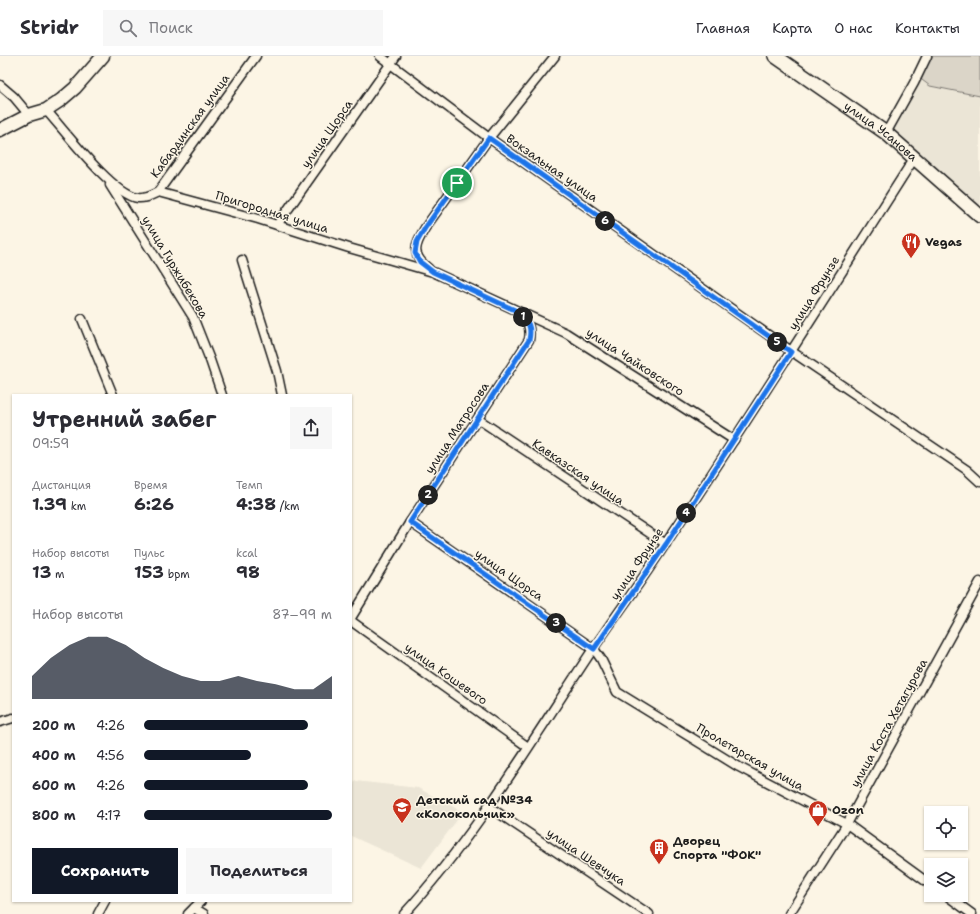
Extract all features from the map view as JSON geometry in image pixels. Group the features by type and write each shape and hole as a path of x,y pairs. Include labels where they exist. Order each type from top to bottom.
{"main road":[{"name":"улица Усанова","path":"774,56 886,133 915,157 980,216"}],"street":[{"path":"0,130 29,115 46,110 61,100 75,88 103,56"},
{"name":"Кабардинская улица","path":"158,192 256,56"},
{"name":"Вокзальная улица","path":"380,56 489,138 791,352 967,470 980,482"},
{"name":"улица Щорса","path":"277,225 396,56"},
{"path":"433,272 420,262 415,253 417,242 425,228 489,138 555,56"},
{"path":"886,133 914,83 927,56"},
{"path":"0,85 14,97 29,115"},
{"path":"46,110 106,179 127,195 139,198 149,197 158,192"},
{"name":"улица Фрунзе","path":"404,914 427,889 488,806 666,544 791,352 915,157"},
{"name":"улица Гуржибекова","path":"106,179 193,317 222,394"},
{"name":"Пригородная улица","path":"158,192 277,225 349,248 433,272 519,312"},
{"path":"242,260 277,371 282,394"},
{"name":"улица Матросова","path":"352,616 410,522 529,340 531,331 527,321 519,312"},
{"name":"улица Чайковского","path":"519,312 566,333 734,440"},
{"path":"82,319 113,394"},
{"name":"Кавказская улица","path":"478,419 666,544"},
{"name":"улица Щорса","path":"410,522 594,649"},
{"name":"улица Коста Хетагурова","path":"789,914 846,824 980,582"},
{"name":"улица Кошевого","path":"352,622 528,747"},
{"name":"Пролетарская улица","path":"594,649 601,659 617,692 739,767 846,824 924,880"},
{"path":"0,722 12,718"},
{"name":"улица Шевчука","path":"488,806 649,914"},
{"path":"98,914 104,902"},
{"path":"190,911 200,902"},
{"path":"956,902 972,914"},
{"path":"190,911 204,914"}],"shaded area":[{"path":"930,56 980,56 980,96 930,86 918,77"},
{"path":"918,77 930,86 980,96 980,216 886,133"},
{"name":"Детский сад №34 «Колокольчик»","path":"355,781 418,788 463,812 421,868 352,836 352,787"}],"place":[{"name":"Vegas","path":"911,259"},
{"name":"Детский сад №34 «Колокольчик»","path":"402,824"},
{"name":"Ozon","path":"818,827"},
{"name":"Дворец Спорта \"ФОК\"","path":"659,865"}],"route":[{"path":"489,138 791,352 666,544 594,649 410,522 529,340 531,331 527,321 519,312 433,272 420,262 415,253 417,242 425,228 457,183 489,138"}]}
